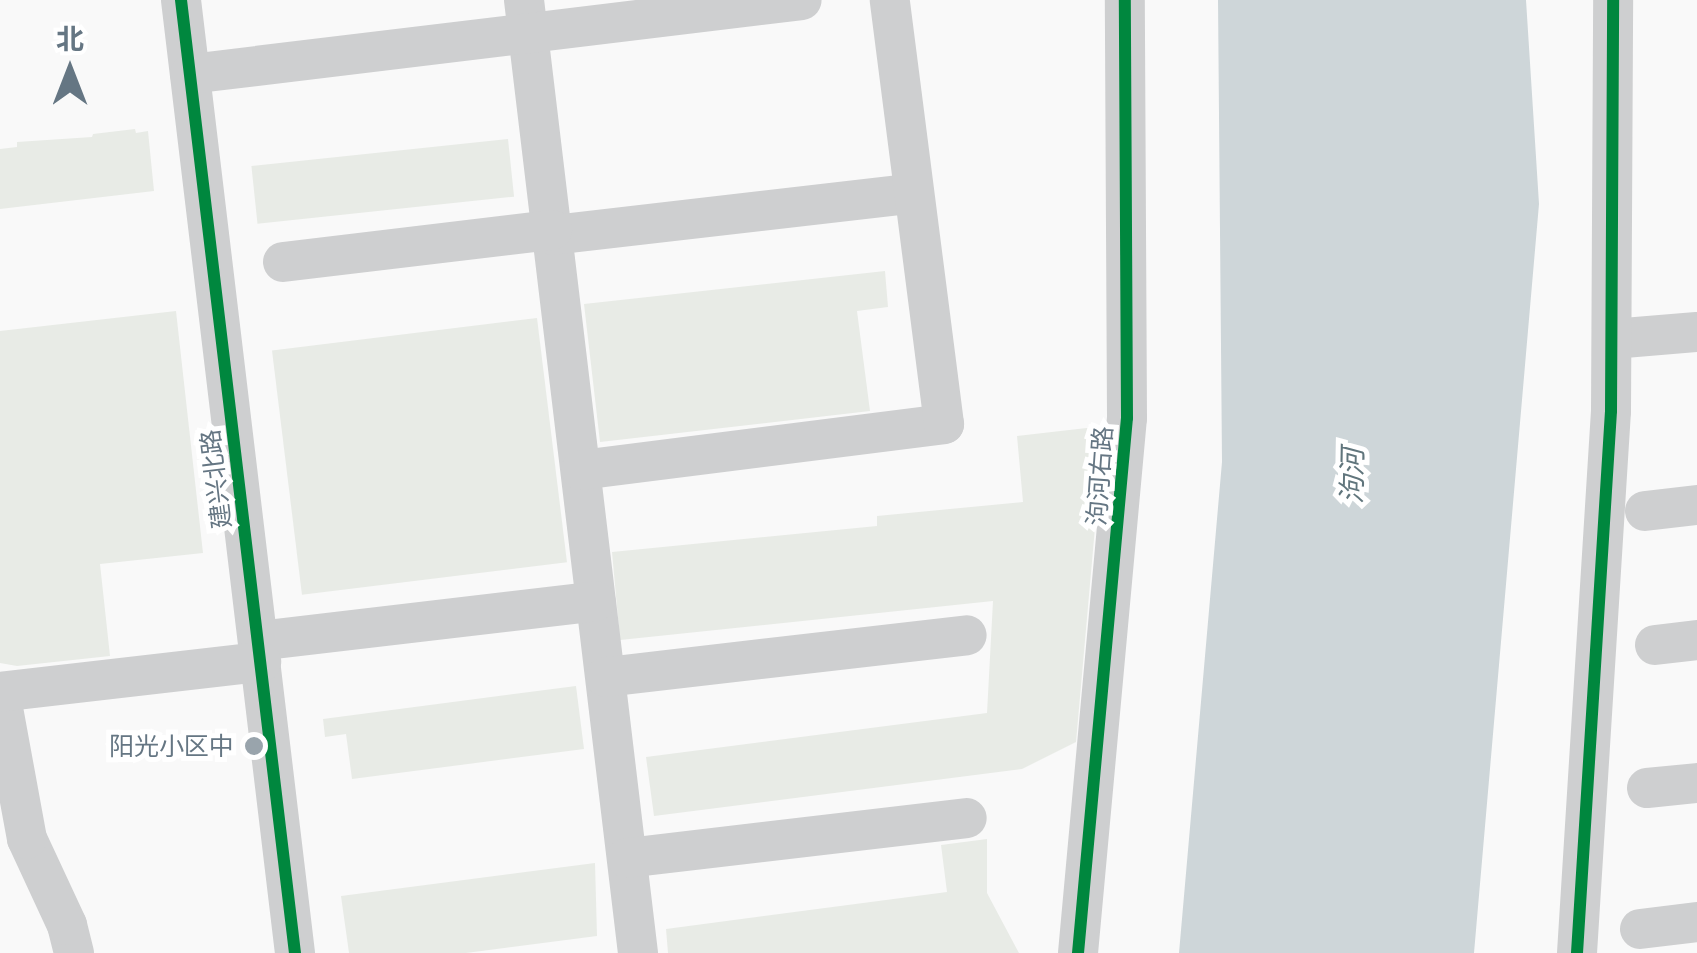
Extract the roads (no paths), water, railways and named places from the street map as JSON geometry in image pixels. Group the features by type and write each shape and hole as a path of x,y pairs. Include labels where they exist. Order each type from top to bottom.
{"street":[{"name":"建兴北路","path":"181,0 296,953"},
{"path":"190,74 526,17 802,0"},
{"path":"581,470 944,424 890,0"},
{"name":"泃河右路","path":"1078,953 1126,436 1129,255 1124,0"},
{"path":"1578,953 1612,338 1613,0"},
{"path":"526,17 638,953"},
{"path":"283,262 914,193"},
{"path":"1612,338 1697,332"},
{"path":"1645,511 1697,505"},
{"path":"74,953 67,924 27,840 0,692 596,602"},
{"path":"606,677 967,634"},
{"path":"1655,645 1697,640"},
{"path":"1647,788 1697,783"},
{"path":"627,858 967,818"},
{"path":"1640,929 1697,922"}],"water":[{"name":"泃河","path":"1218,0 1526,0 1539,204 1474,953 1179,953 1222,462"}],"place":[{"name":"阳光小区中","path":"254,746"}]}
